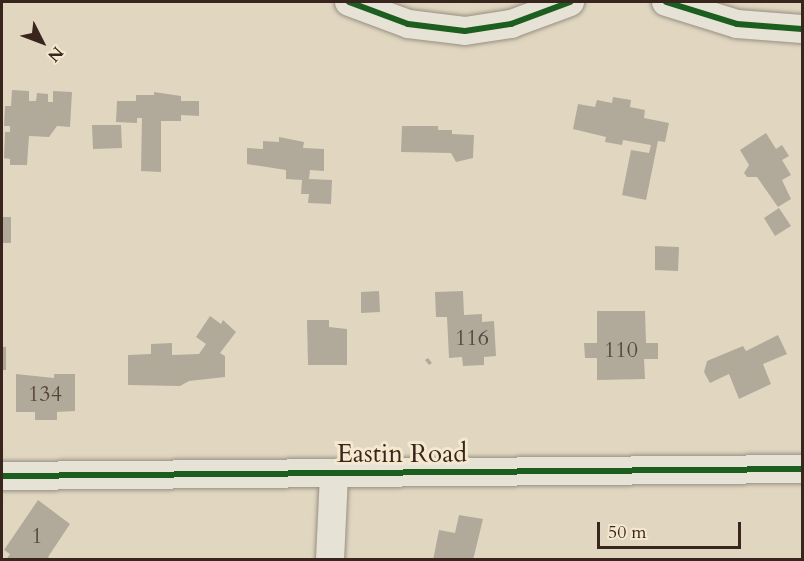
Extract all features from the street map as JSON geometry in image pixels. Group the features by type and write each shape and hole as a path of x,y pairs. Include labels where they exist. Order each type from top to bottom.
{"street":[{"path":"349,2 408,24 465,31 511,24 570,2"},
{"path":"666,2 737,24 802,29"},
{"name":"Eastin Road","path":"2,477 802,469"},
{"path":"330,560 334,474"}],"building":[{"path":"12,90 29,91 29,101 36,101 37,93 48,94 48,102 53,102 53,91 72,92 70,127 57,126 49,137 29,136 27,165 10,165 10,159 4,158 5,132 10,132 10,126 4,126 5,106 11,106"},
{"path":"154,92 181,96 181,101 199,101 199,116 181,115 181,121 161,121 161,172 141,171 142,118 137,118 137,123 116,122 117,101 136,101 136,95 154,95"},
{"path":"613,97 631,100 630,107 645,110 644,118 669,123 665,142 658,141 646,200 622,195 631,150 649,153 651,145 623,140 622,145 605,142 606,137 573,129 578,104 595,107 597,100 612,103"},
{"path":"92,125 121,125 122,148 93,149"},
{"path":"402,126 438,126 438,130 452,130 452,134 474,135 473,158 456,162 451,153 401,152"},
{"path":"766,133 776,149 782,145 789,156 782,160 791,175 782,180 791,199 778,207 757,177 747,177 744,173 749,165 740,150"},
{"path":"279,137 304,142 303,148 324,149 324,171 310,170 309,179 332,180 331,204 308,203 309,194 301,194 302,180 286,179 286,170 247,164 247,148 263,149 263,141 279,142"},
{"path":"779,208 791,226 775,236 764,218"},
{"path":"2,217 11,217 11,243 2,243"},
{"path":"655,246 679,247 678,271 655,270"},
{"path":"379,291 380,312 361,313 361,292"},
{"path":"463,291 464,315 482,314 482,322 494,321 496,356 484,357 484,365 463,366 462,357 449,358 447,317 436,317 435,292"},
{"path":"597,311 645,311 646,343 658,343 658,359 644,359 645,379 597,380 597,358 585,358 584,343 597,343"},
{"path":"210,316 221,324 223,320 236,332 220,353 225,356 225,377 189,381 180,386 128,385 128,355 151,354 151,344 172,343 172,355 199,354 206,344 196,337"},
{"path":"307,320 329,320 329,327 347,329 347,365 308,365"},
{"path":"778,335 787,354 763,364 771,384 739,399 729,374 710,383 704,372 707,361 743,346 746,351"},
{"path":"2,347 6,347 6,370 2,370"},
{"path":"428,358 432,363 429,365 425,360"},
{"path":"16,374 54,378 54,374 75,374 75,411 57,412 57,420 35,420 35,412 16,412"},
{"path":"38,500 70,524 48,557 52,560 6,560 10,554 4,550"},
{"path":"459,515 483,519 473,560 433,560 439,530 455,533"}],"cycle path":[{"path":"349,2 408,24 465,31 511,24 570,2"},
{"path":"666,2 737,24 802,29"},
{"path":"2,476 802,469"}]}
